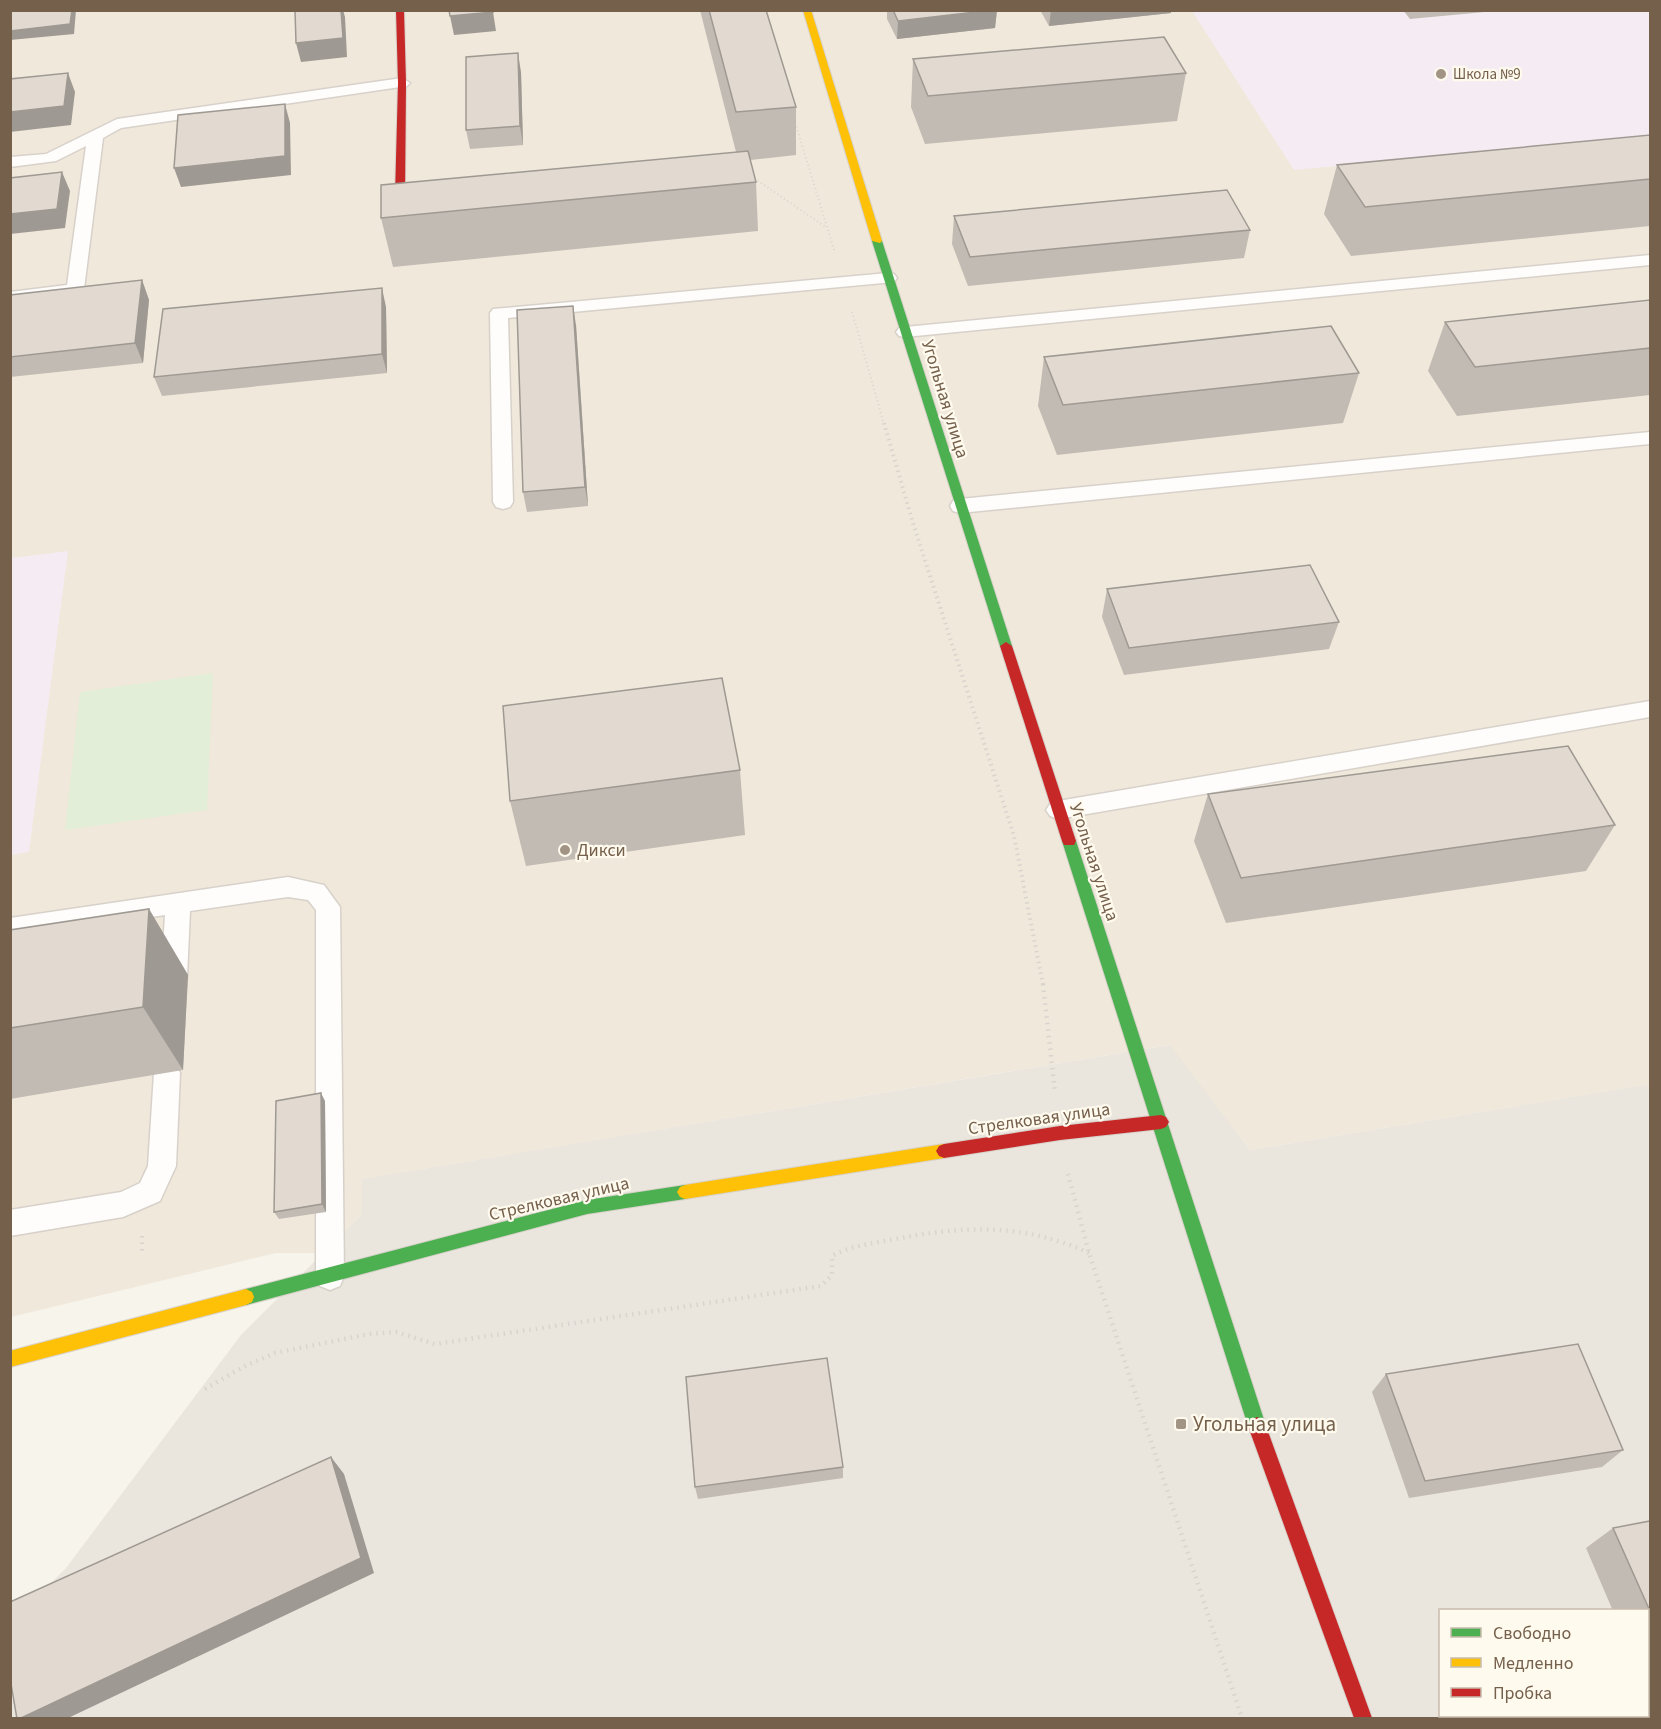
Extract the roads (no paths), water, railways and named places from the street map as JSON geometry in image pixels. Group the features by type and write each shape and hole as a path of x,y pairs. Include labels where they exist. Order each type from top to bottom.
{"street":[{"path":"400,10 402,83 400,196"},
{"name":"Угольная улица","path":"807,10 960,506 1161,1122 1251,1408 1363,1719"},
{"name":"Стрелковая улица","path":"10,1359 587,1207 1060,1133 1161,1122"}],"lane":[{"path":"10,162 50,158 117,124 402,83"},
{"path":"10,297 75,290 95,135"},
{"path":"905,332 1650,260"},
{"path":"503,502 499,313 844,284 888,278"},
{"path":"960,506 1650,438"},
{"path":"1058,810 1650,709"},
{"path":"10,928 288,886 315,892 328,907 330,1276"},
{"path":"174,977 178,903"},
{"path":"10,1223 123,1204 150,1192 162,1166 167,1073"}],"place":[{"name":"Школа №9","path":"1441,74"},
{"name":"Дикси","path":"565,850"},
{"name":"Угольная улица","path":"1181,1424"}]}
